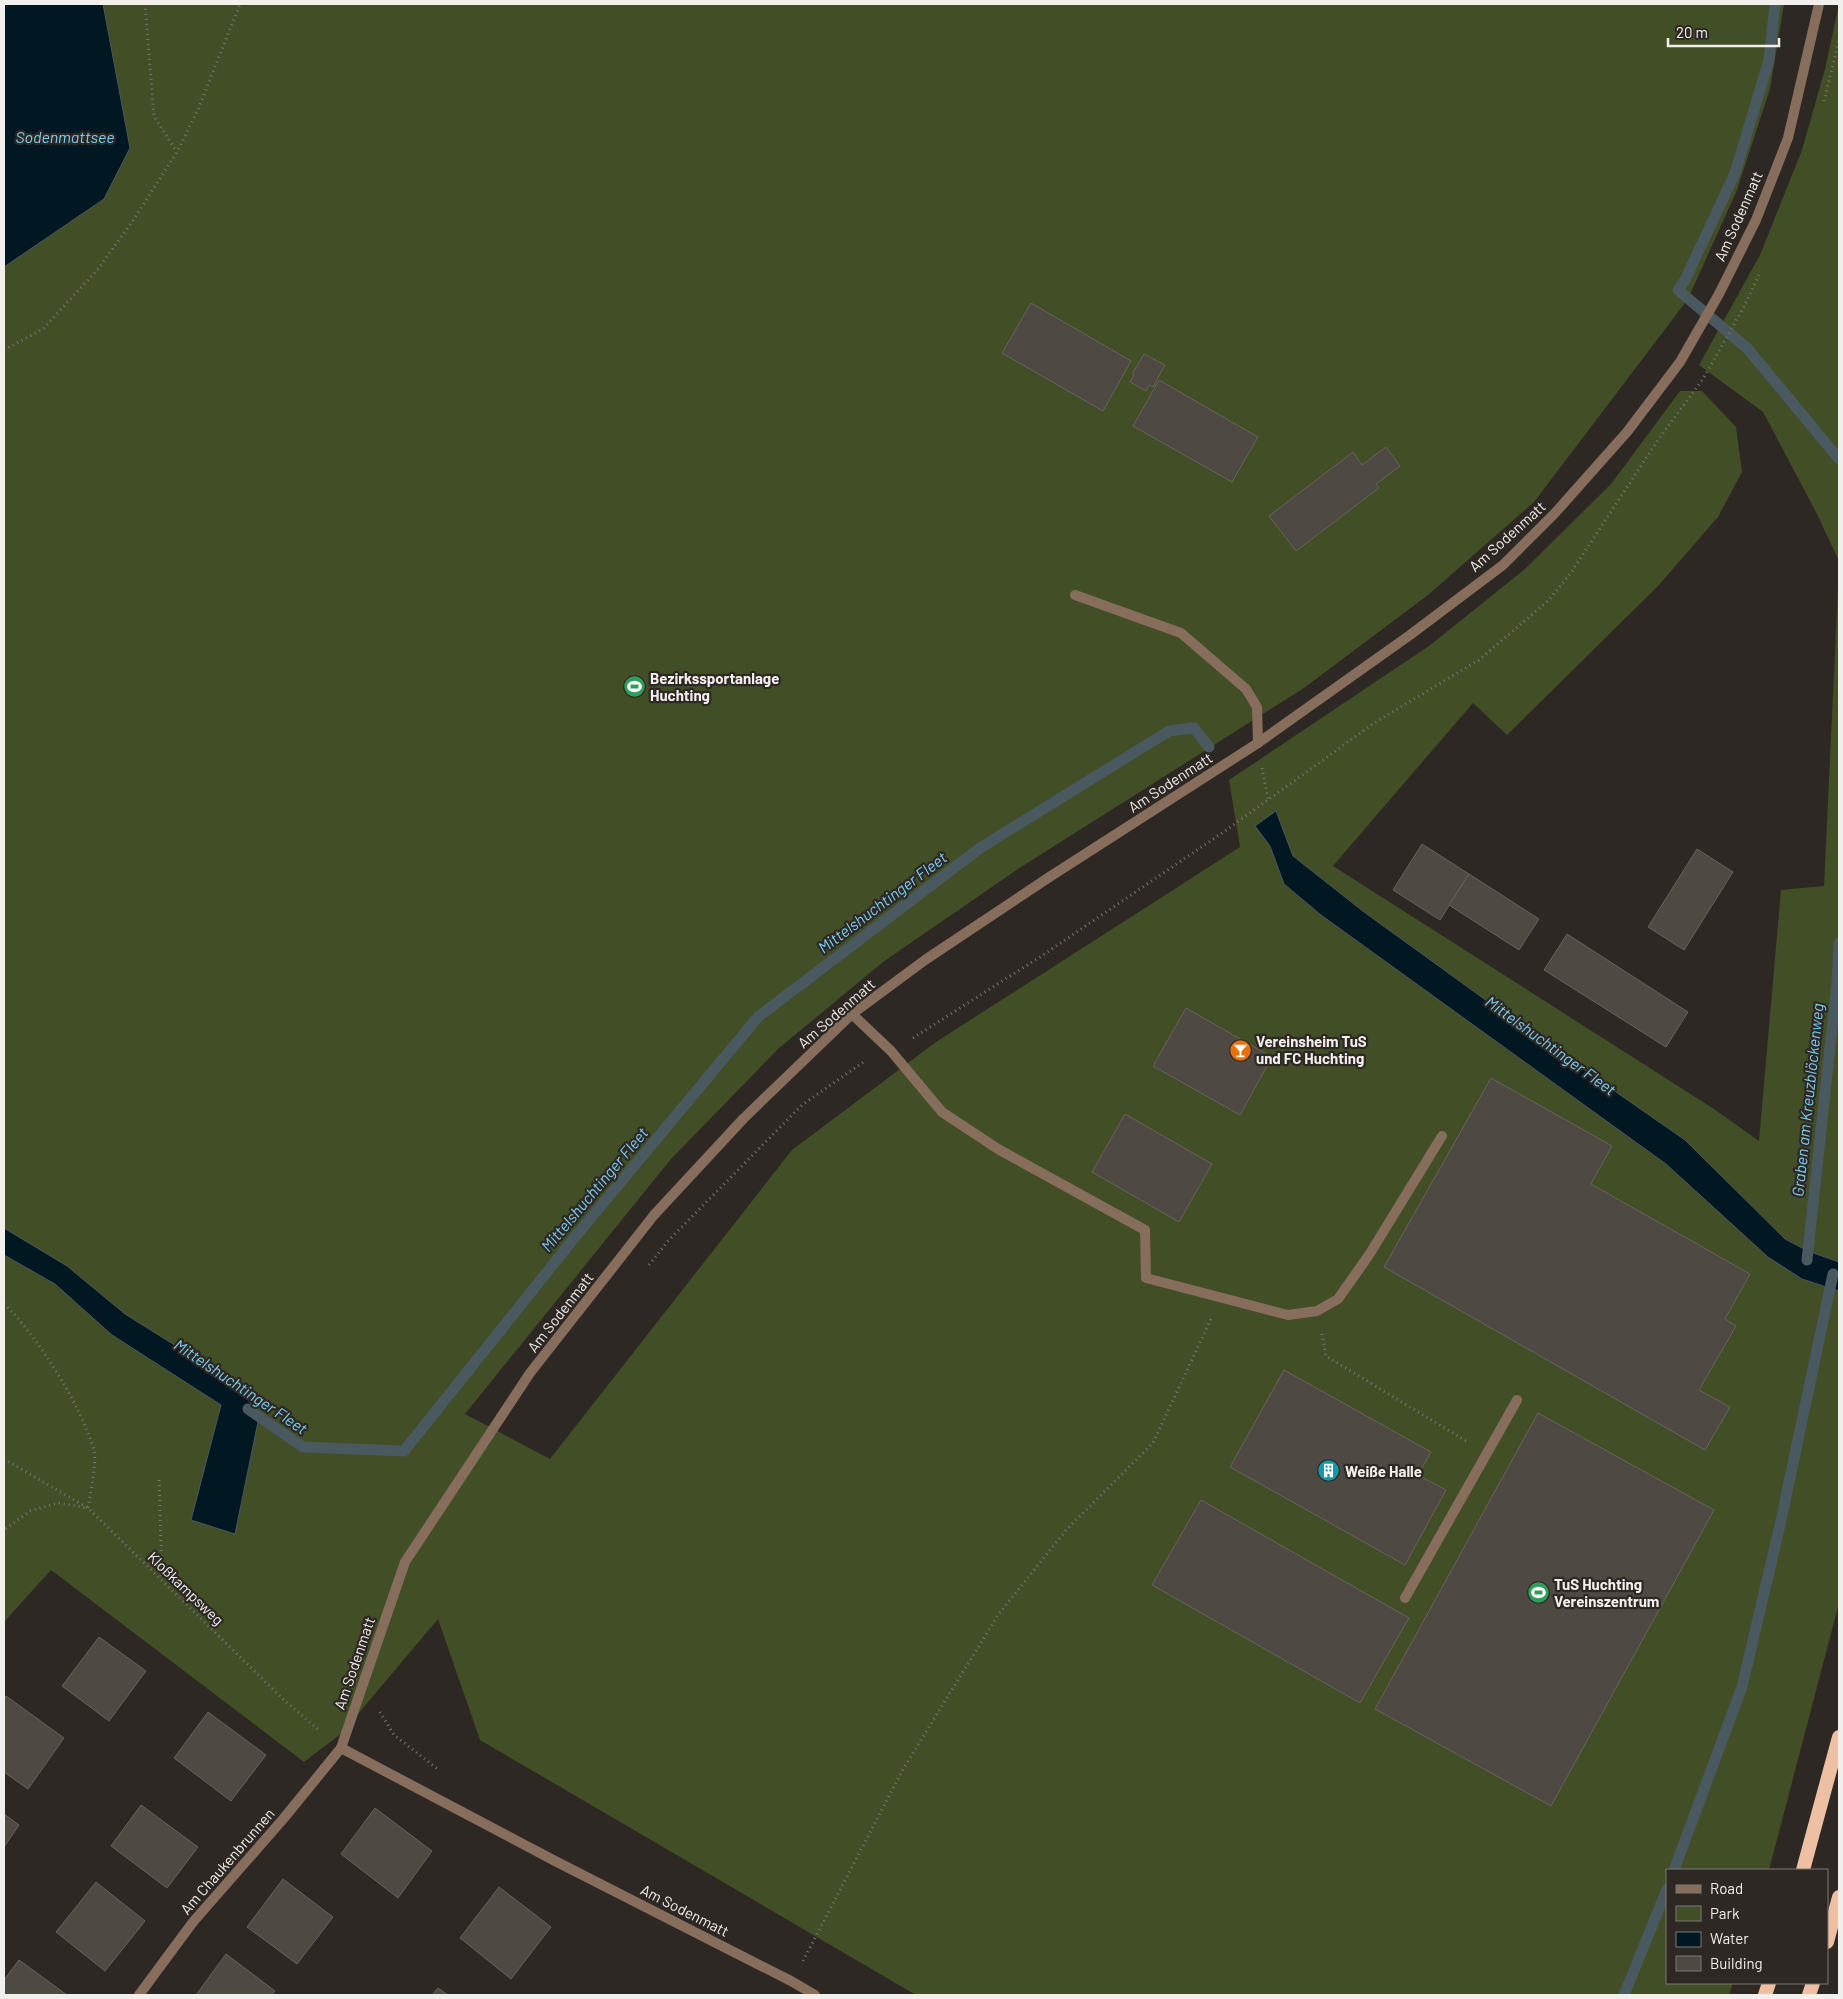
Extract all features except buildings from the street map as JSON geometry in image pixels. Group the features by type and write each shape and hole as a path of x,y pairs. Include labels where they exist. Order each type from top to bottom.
{"highway":[{"path":"1803,1869 1839,1738"},
{"path":"1828,1938 1839,1897"}],"street":[{"name":"Am Sodenmatt","path":"814,1995 791,1981 557,1862 341,1748 405,1562 530,1373 654,1215 744,1118 852,1014 925,960 1258,743 1410,635 1503,565 1555,513 1627,432 1680,362 1719,294 1756,220 1788,138 1819,4"},
{"path":"1075,595 1181,633 1246,689 1257,707 1258,743"},
{"path":"852,1014 891,1051 942,1112 998,1149 1145,1230 1146,1278 1288,1315 1318,1311 1338,1299 1369,1255 1442,1136"},
{"path":"1405,1598 1517,1400"},
{"name":"Am Chaukenbrunnen","path":"140,1995 194,1922 284,1818 341,1748"}],"path":[{"path":"144,4 154,116 177,152"},
{"path":"4,350 43,329 98,269 132,222 177,152 197,112 240,4"},
{"path":"644,1272 668,1241 802,1105 873,1056 891,1051 1040,957 1225,831 1374,723 1479,660 1548,601 1570,574 1658,440 1702,379 1742,310"},
{"path":"791,1981 813,1945 902,1771 998,1615 1067,1529 1152,1444 1220,1298"},
{"path":"4,1304 15,1315 51,1364 79,1414 95,1453 88,1508 58,1503 30,1511 4,1530"},
{"path":"1318,1311 1326,1356 1487,1453"},
{"name":"Kloßkampsweg","path":"4,1459 88,1508 285,1701 341,1748"},
{"path":"159,1480 162,1580"},
{"path":"376,1706 394,1735 441,1771"}],"green space":[{"path":"4,4 1784,4 1770,89 1737,190 1688,299 1534,502 1428,595 1304,688 1018,869 883,962 778,1049 671,1159 465,1414 550,1459 792,1150 936,1042 1240,847 1229,780 1429,646 1525,569 1611,484 1680,391 1702,391 1736,427 1742,472 1718,517 1658,586 1507,735 1473,703 1333,866 1714,1109 1759,1141 1781,890 1824,886 1839,567 1839,1262 1808,1251 1785,1239 1685,1140 1534,1035 1364,912 1293,856 1276,811 1256,826 1270,846 1284,884 1321,915 1666,1164 1768,1257 1802,1279 1839,1291 1839,1603 1769,1869 1666,1869 1666,1984 1733,1984 1729,1995 916,1995 480,1740 438,1619 342,1733 304,1762 51,1570 4,1622"},
{"path":"1839,4 1839,561 1817,514 1763,412 1699,365 1760,255 1802,150 1825,69"}],"water":[{"name":"Sodenmattsee","path":"4,4 103,4 130,148 104,199 4,267"},
{"path":"1276,811 1293,856 1364,912 1534,1035 1685,1140 1785,1239 1808,1251 1839,1262 1839,1291 1802,1279 1768,1257 1666,1164 1321,915 1284,884 1270,846 1255,826"},
{"path":"4,1228 67,1266 125,1314 189,1354 236,1379 259,1417 235,1534 191,1520 221,1405 112,1335 55,1284 4,1255"}],"waterway":[{"name":"Graben am Kreuzblöckenweg","path":"1775,4 1769,60 1735,173 1685,280 1678,290 1747,348 1839,459"},
{"name":"Mittelshuchtinger Fleet","path":"248,1409 303,1447 404,1451 575,1237 758,1017 980,848 1169,731 1194,728 1209,747"},
{"name":"Graben am Kreuzblöckenweg","path":"1807,1260 1837,982 1839,943"},
{"path":"1674,1869 1742,1687 1780,1525 1833,1274"},
{"path":"1624,1995 1666,1891"}],"place":[{"name":"Bezirkssportanlage Huchting","path":"634,687"},
{"name":"Vereinsheim TuS und FC Huchting","path":"1240,1050"},
{"name":"Weiße Halle","path":"1329,1471"},
{"name":"TuS Huchting Vereinszentrum","path":"1538,1593"}]}
